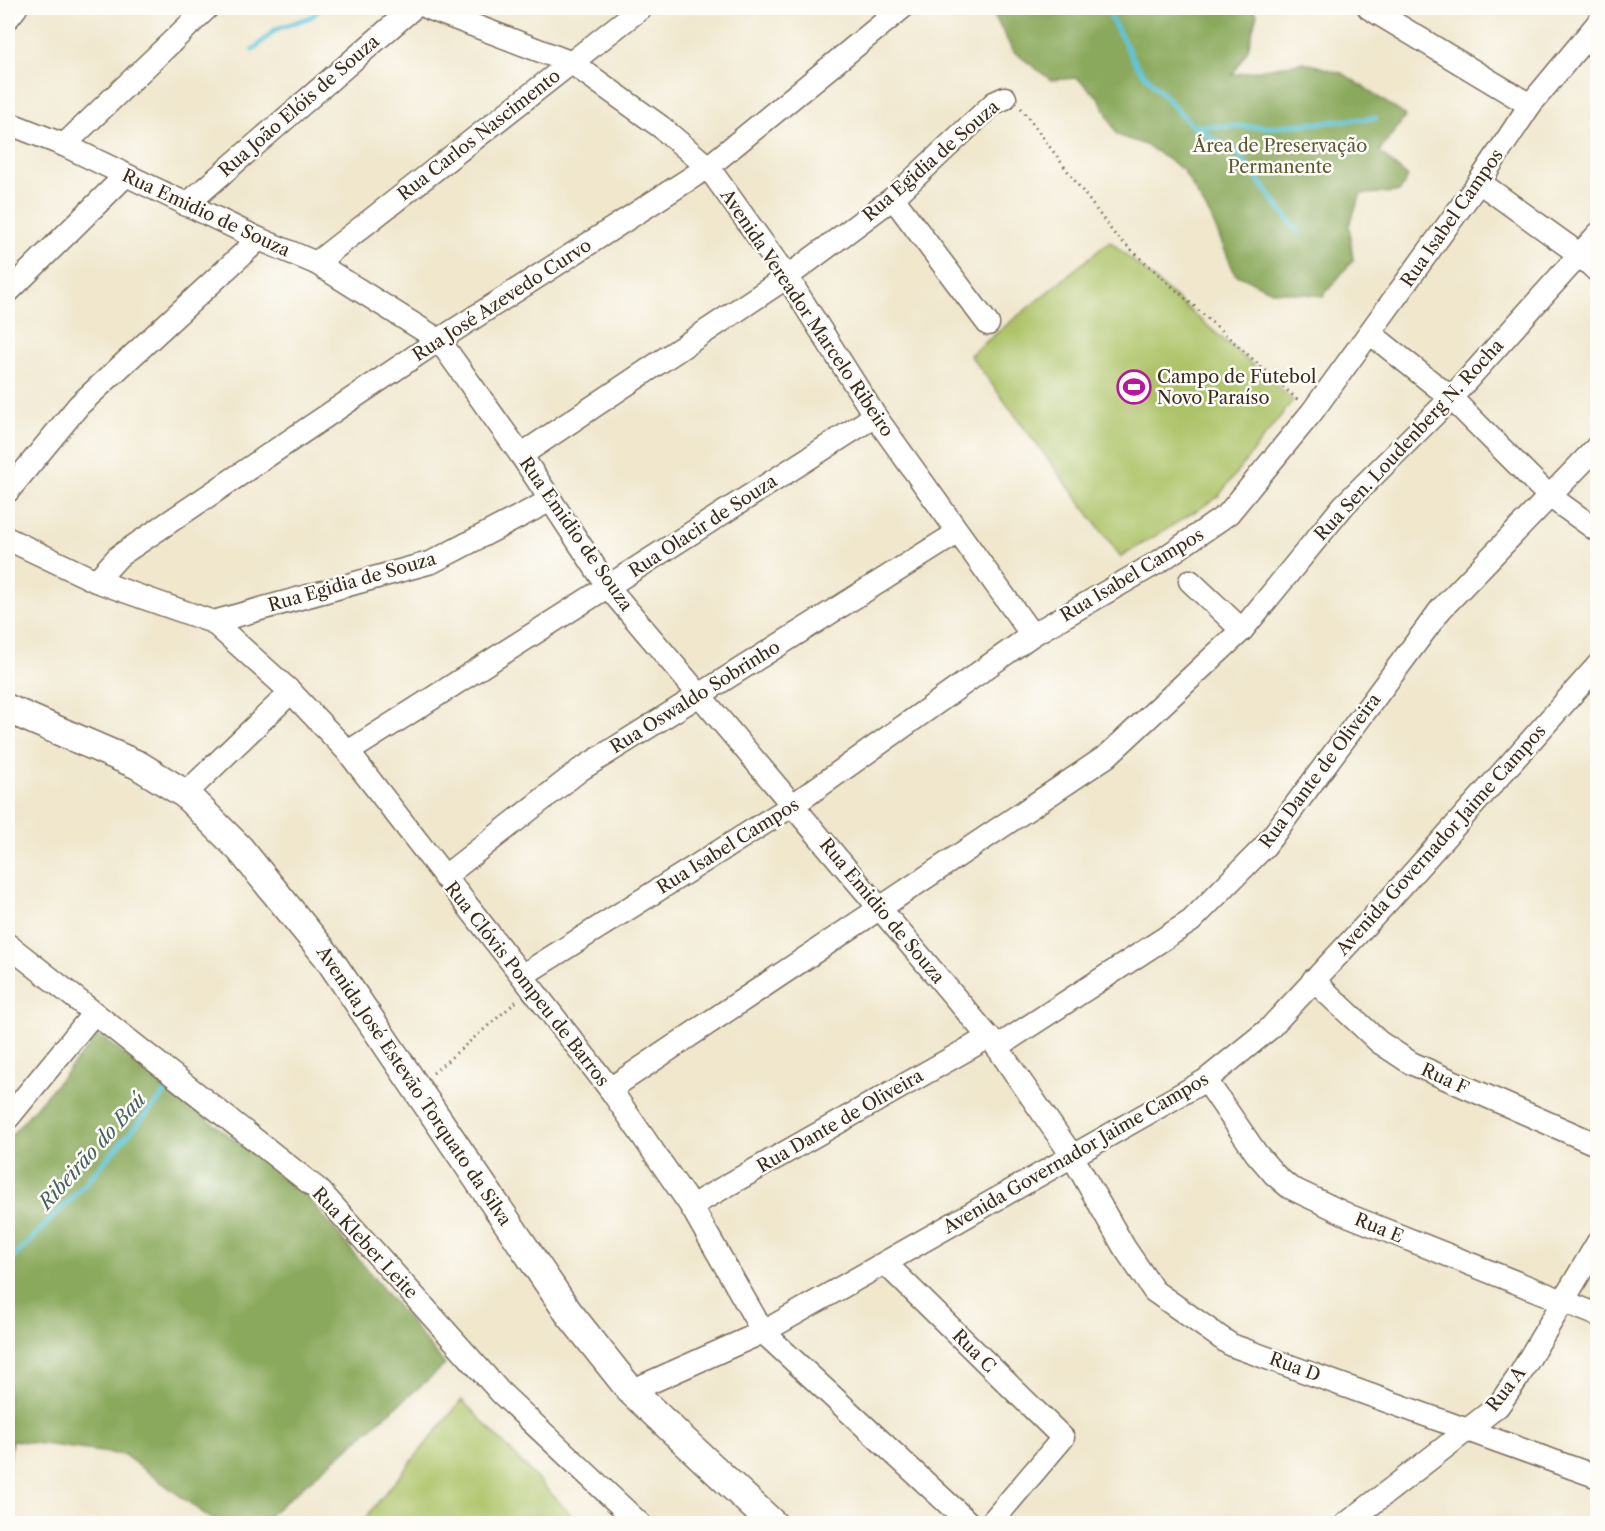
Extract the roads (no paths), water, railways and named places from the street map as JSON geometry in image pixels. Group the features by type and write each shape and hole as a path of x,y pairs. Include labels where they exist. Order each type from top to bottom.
{"main road":[{"name":"Avenida José Estevão Torquato da Silva","path":"8,709 138,765 185,794 240,849 327,956 568,1312 631,1392 773,1524"}],"street":[{"path":"8,18 16,8"},
{"path":"64,145 207,8"},
{"name":"Rua João Elóis de Souza","path":"186,205 412,8"},
{"name":"Rua Carlos Nascimento","path":"316,263 641,8"},
{"name":"Rua José Azevedo Curvo","path":"96,581 119,556 440,340 708,167 902,8"},
{"path":"1369,8 1530,105"},
{"name":"Avenida Vereador Marcelo Ribeiro","path":"438,9 572,63 661,128 708,167 787,277 875,416 1032,635"},
{"name":"Rua Isabel Campos","path":"528,982 793,805 1032,635 1160,561 1198,537 1228,514 1311,412 1370,333 1479,182 1530,105 1598,23"},
{"name":"Rua Egidia de Souza","path":"521,454 787,277 893,198 994,103 1005,98"},
{"name":"Rua Emidio de Souza","path":"8,123 64,145 186,205 316,263 440,340 521,454 608,587 993,1042 1071,1155"},
{"path":"8,292 125,176"},
{"path":"1479,182 1579,254 1598,272"},
{"path":"893,198 988,324"},
{"name":"Rua Sen. Loudenberg N. Rocha","path":"610,1089 1107,756 1242,630 1344,505 1451,398 1598,234"},
{"path":"8,491 79,405 259,239"},
{"path":"1370,333 1451,398 1548,495 1598,531"},
{"name":"Rua Olacir de Souza","path":"348,752 875,416"},
{"name":"Rua Dante de Oliveira","path":"691,1206 993,1042 1191,921 1265,846 1441,609 1548,495 1598,446"},
{"name":"Rua Egidia de Souza","path":"213,622 432,562 551,500"},
{"name":"Rua Oswaldo Sobrinho","path":"444,877 580,770 957,533"},
{"name":"Rua Clóvis Pompeu de Barros","path":"8,539 96,581 213,622 291,692 348,752 610,1089 691,1206 763,1332 970,1524"},
{"path":"1190,581 1242,630"},
{"name":"Avenida Governador Jaime Campos","path":"631,1392 763,1332 1206,1080 1269,1029 1390,899 1598,665"},
{"path":"185,794 291,692"},
{"name":"Rua Kleber Leite","path":"8,945 320,1191 501,1393 640,1524"},
{"name":"Rua F","path":"1314,980 1379,1041 1411,1063 1598,1145"},
{"path":"8,1118 94,1013"},
{"name":"Rua E","path":"1206,1080 1256,1153 1289,1187 1350,1216 1598,1315"},
{"name":"Rua D","path":"1071,1155 1124,1247 1154,1291 1231,1345 1598,1477"},
{"name":"Rua A","path":"1357,1521 1498,1406 1598,1242"},
{"name":"Rua C","path":"886,1264 1063,1438 990,1524"}],"waterway":[{"path":"253,50 276,29 311,17 322,8"},
{"path":"1111,8 1111,18 1137,66 1192,126 1237,152 1297,231"},
{"path":"1194,126 1270,127 1375,118"},
{"name":"Ribeirão do Baú","path":"8,1263 71,1199 174,1083"}],"place":[{"name":"Campo de Futebol Novo Paraíso","path":"1134,387"}],"park label":[{"name":"Área de Preservação Permanente","path":"1280,156"}]}
